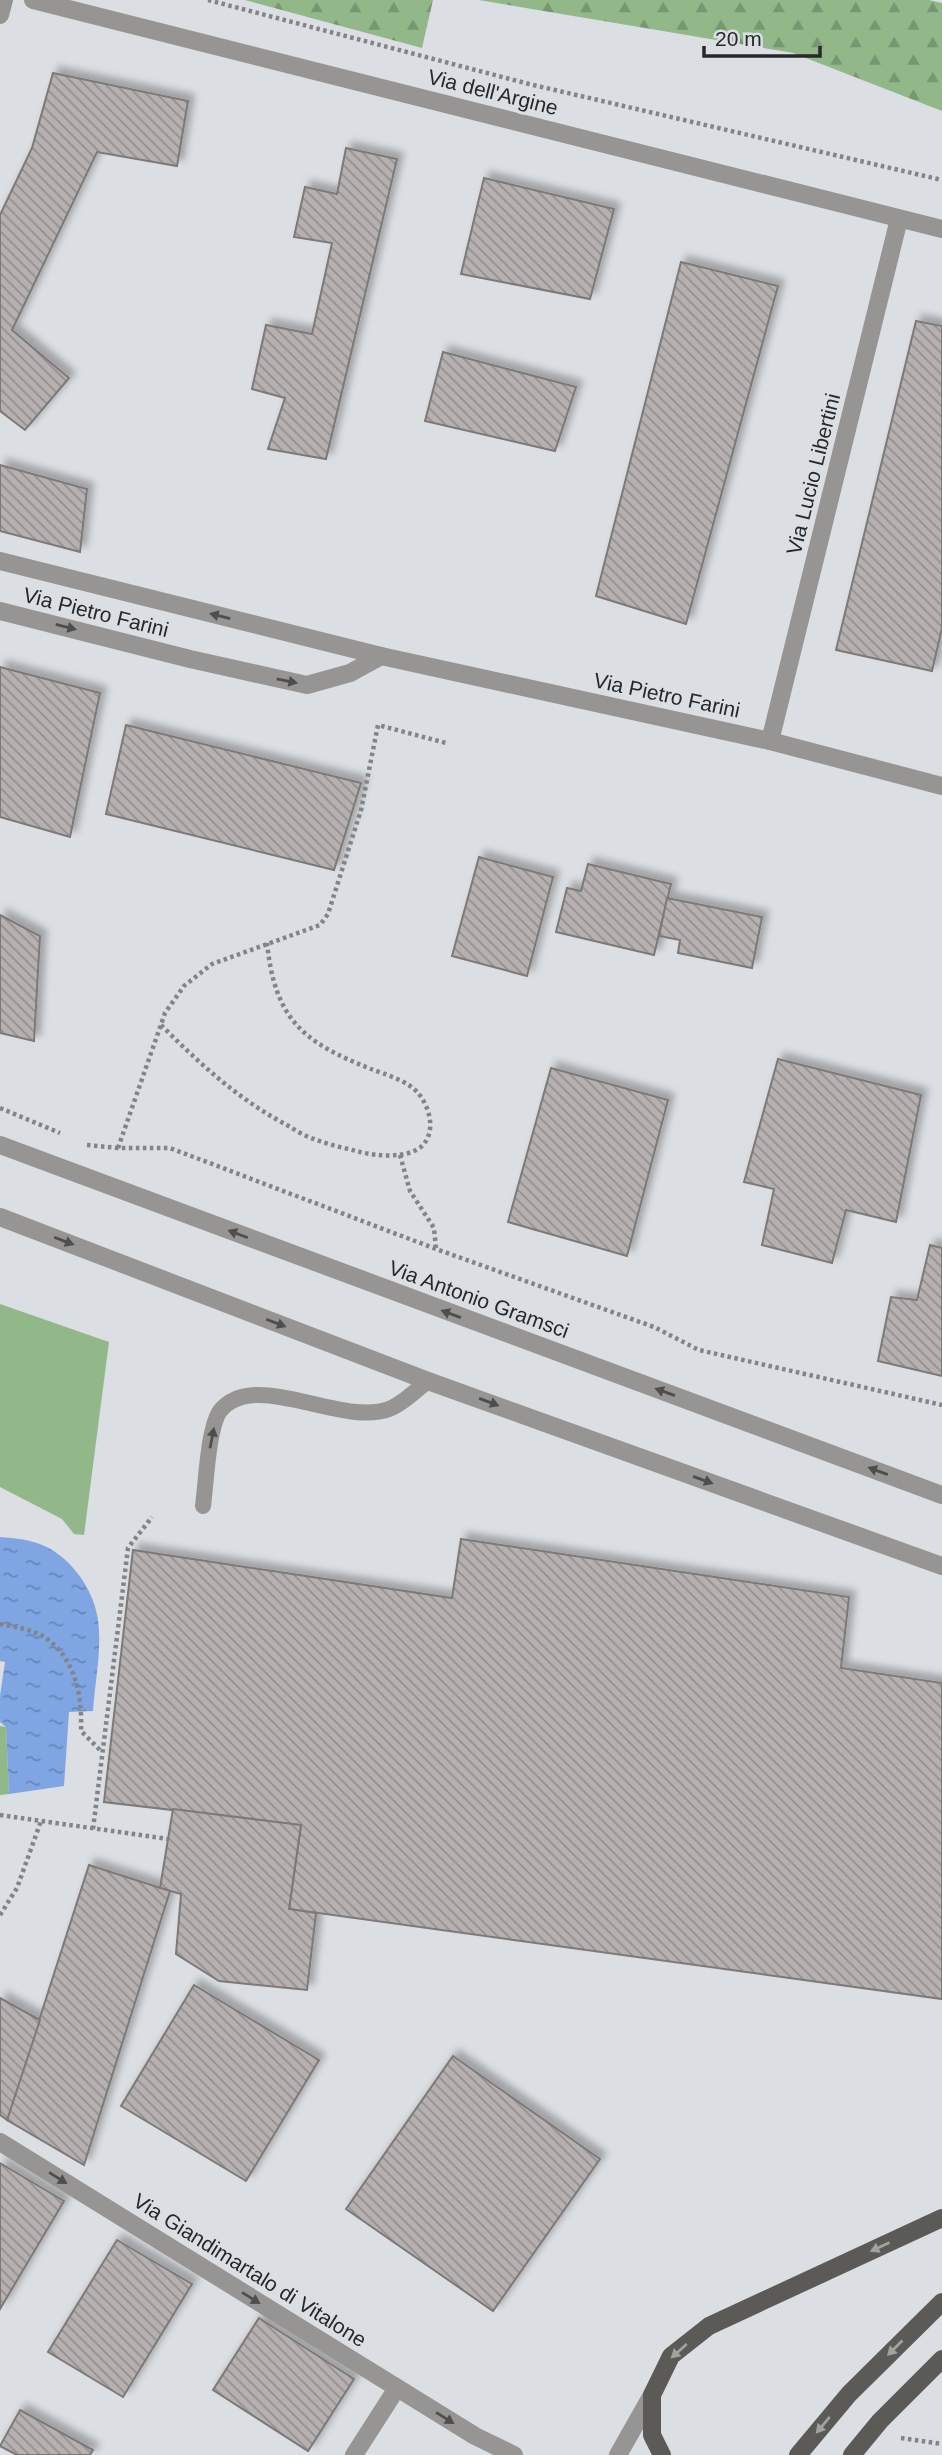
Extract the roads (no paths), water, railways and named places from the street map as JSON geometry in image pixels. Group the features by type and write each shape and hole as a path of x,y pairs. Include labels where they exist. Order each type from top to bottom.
{"main road":[{"path":"662,2455 652,2435 652,2395 671,2356 709,2326 942,2218"},
{"path":"798,2455 849,2394 942,2302"},
{"path":"852,2455 880,2421 942,2359"}],"street":[{"path":"0,15 4,0"},
{"name":"Via dell'Argine","path":"33,0 942,229"},
{"name":"Via Lucio Libertini","path":"771,741 899,219"},
{"name":"Via Pietro Farini","path":"0,561 381,656 771,741 942,786"},
{"name":"Via Pietro Farini","path":"0,611 190,659 307,685 350,673 381,656"},
{"name":"Via Antonio Gramsci","path":"0,1145 942,1495"},
{"path":"0,1217 428,1381 942,1566"},
{"name":"Via Giandimartalo di Vitalone","path":"0,2142 475,2436 514,2455"},
{"path":"354,2455 397,2388"},
{"path":"618,2455 652,2395"},
{"name":"Via Giandimartalo di Vitalone","path":"475,2436 490,2455"}],"lane":[{"path":"203,1506 212,1434 220,1412 237,1398 265,1395 355,1414 390,1409 428,1381"}],"water":[{"path":"0,1537 37,1543 69,1563 91,1596 96,1608 99,1631 93,1711 69,1712 64,1786 9,1794 6,1727 0,1722 0,1696 5,1662 0,1661"}]}
